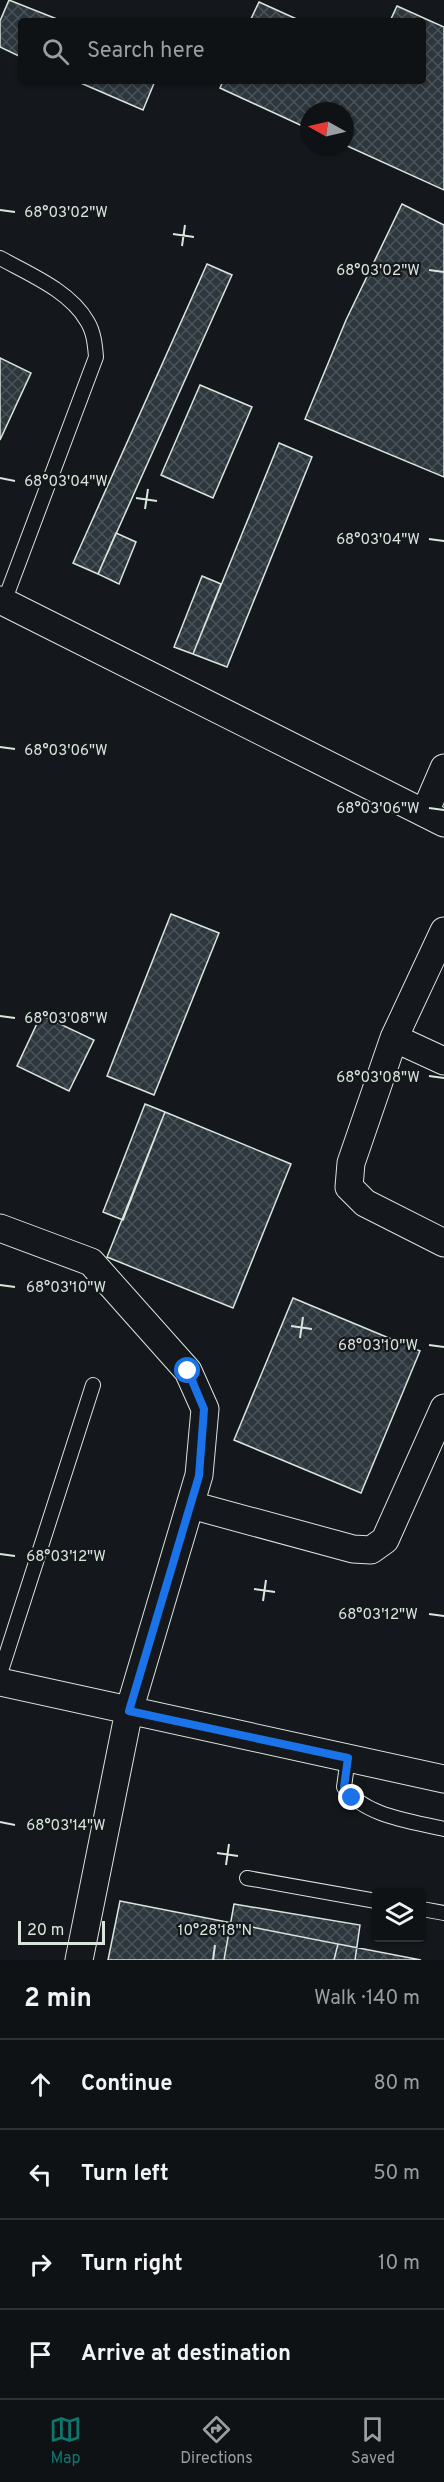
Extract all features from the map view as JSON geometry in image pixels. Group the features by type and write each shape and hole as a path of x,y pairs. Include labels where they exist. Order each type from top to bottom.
{"street":[{"path":"2,601 434,817 444,768"},
{"path":"444,931 394,1038 351,1162 349,1187 365,1203 444,1243"},
{"path":"394,1038 444,1061"},
{"path":"0,1227 91,1262 188,1371 204,1409 199,1476 129,1711 79,1960"},
{"path":"191,1505 353,1549 371,1550 385,1540 444,1408"},
{"path":"0,1682 444,1779"}],"lane":[{"path":"0,258 46,284 76,306 88,321 96,357 2,601"},
{"path":"0,1674 93,1385"},
{"path":"348,1758 344,1787 352,1798 375,1809 444,1829"},
{"path":"247,1878 372,1900"},
{"path":"426,1910 444,1913"}],"building":[{"path":"9,0 54,18 18,18 18,56 0,47 0,21"},
{"path":"259,2 294,18 251,18"},
{"path":"397,6 424,18 391,18"},
{"path":"426,19 444,27 444,190 354,149 354,102 300,102 300,125 220,88 222,84 426,84"},
{"path":"83,84 154,84 143,110"},
{"path":"402,204 444,225 444,477 305,419 346,320"},
{"path":"207,264 232,275 98,574 73,563"},
{"path":"0,358 31,373 0,440"},
{"path":"200,385 252,407 213,498 161,475"},
{"path":"279,443 312,457 227,667 193,654"},
{"path":"116,533 136,542 119,584 98,574"},
{"path":"202,576 221,584 193,654 174,647"},
{"path":"171,914 219,933 154,1095 107,1076"},
{"path":"41,1015 94,1040 69,1091 17,1066"},
{"path":"145,1104 165,1112 123,1220 103,1212"},
{"path":"165,1112 291,1164 233,1308 107,1257"},
{"path":"293,1298 420,1351 361,1493 234,1440"},
{"path":"120,1901 338,1944 334,1960 108,1960"},
{"path":"234,1904 360,1925 355,1960 224,1960"},
{"path":"338,1944 421,1960 334,1960"}],"route":[{"path":"188,1371 204,1409 199,1476 129,1711 348,1758 344,1787 352,1798"}]}
